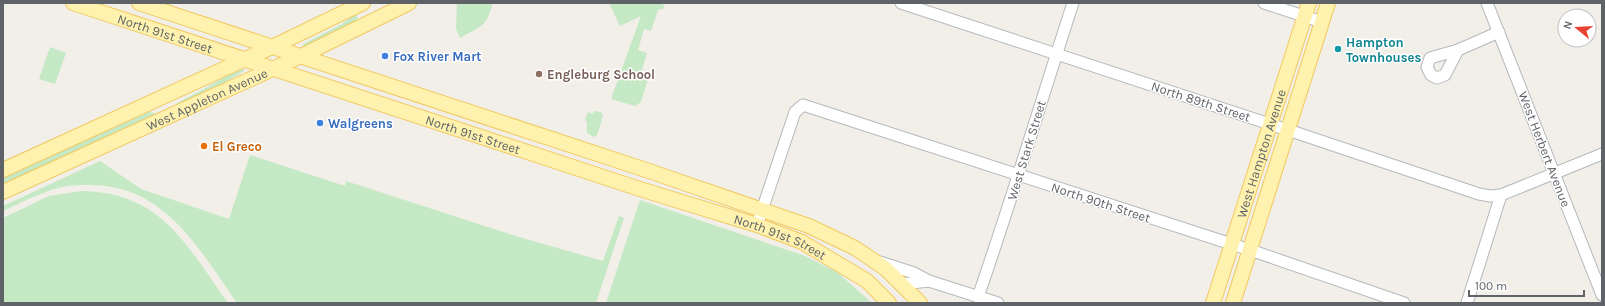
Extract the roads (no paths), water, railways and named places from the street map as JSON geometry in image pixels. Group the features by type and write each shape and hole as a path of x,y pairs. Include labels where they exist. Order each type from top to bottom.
{"main road":[{"name":"North 91st Street","path":"73,3 757,225 802,242 866,281"},
{"name":"North 91st Street","path":"139,3 809,226 855,248 871,259"},
{"path":"362,3 368,23"},
{"name":"West Appleton Avenue","path":"3,170 214,74 362,3"},
{"name":"West Appleton Avenue","path":"3,192 301,56 409,3"},
{"name":"West Hampton Avenue","path":"1233,303 1328,3"},
{"name":"West Hampton Avenue","path":"1213,303 1306,10"},
{"path":"335,67 330,62 328,54 333,43 340,36"},
{"path":"212,48 219,58 214,74"},
{"path":"871,259 886,269 920,303"},
{"path":"866,281 889,286 902,284"},
{"path":"866,281 889,303"}],"street":[{"name":"North 89th Street","path":"901,3 1479,194 1490,196 1501,194"},
{"name":"West Stark Street","path":"978,297 1019,175 1073,3"},
{"path":"1264,3 1306,10 1322,22"},
{"name":"West Herbert Avenue","path":"1487,3 1602,294"},
{"path":"1458,50 1499,32"},
{"name":"North 90th Street","path":"762,210 795,112 802,105 825,111 1404,303"},
{"path":"1466,303 1501,194 1602,154"},
{"path":"757,225 762,210"},
{"name":"North 91st Street","path":"871,259 914,273 929,281 998,303"},
{"name":"North 91st Street","path":"902,284 929,281"}],"place":[{"name":"Hampton Townhouses","path":"1338,49"},
{"name":"Fox River Mart","path":"385,56"},
{"name":"Engleburg School","path":"539,74"},
{"name":"Walgreens","path":"320,123"},
{"name":"El Greco","path":"204,146"}]}
